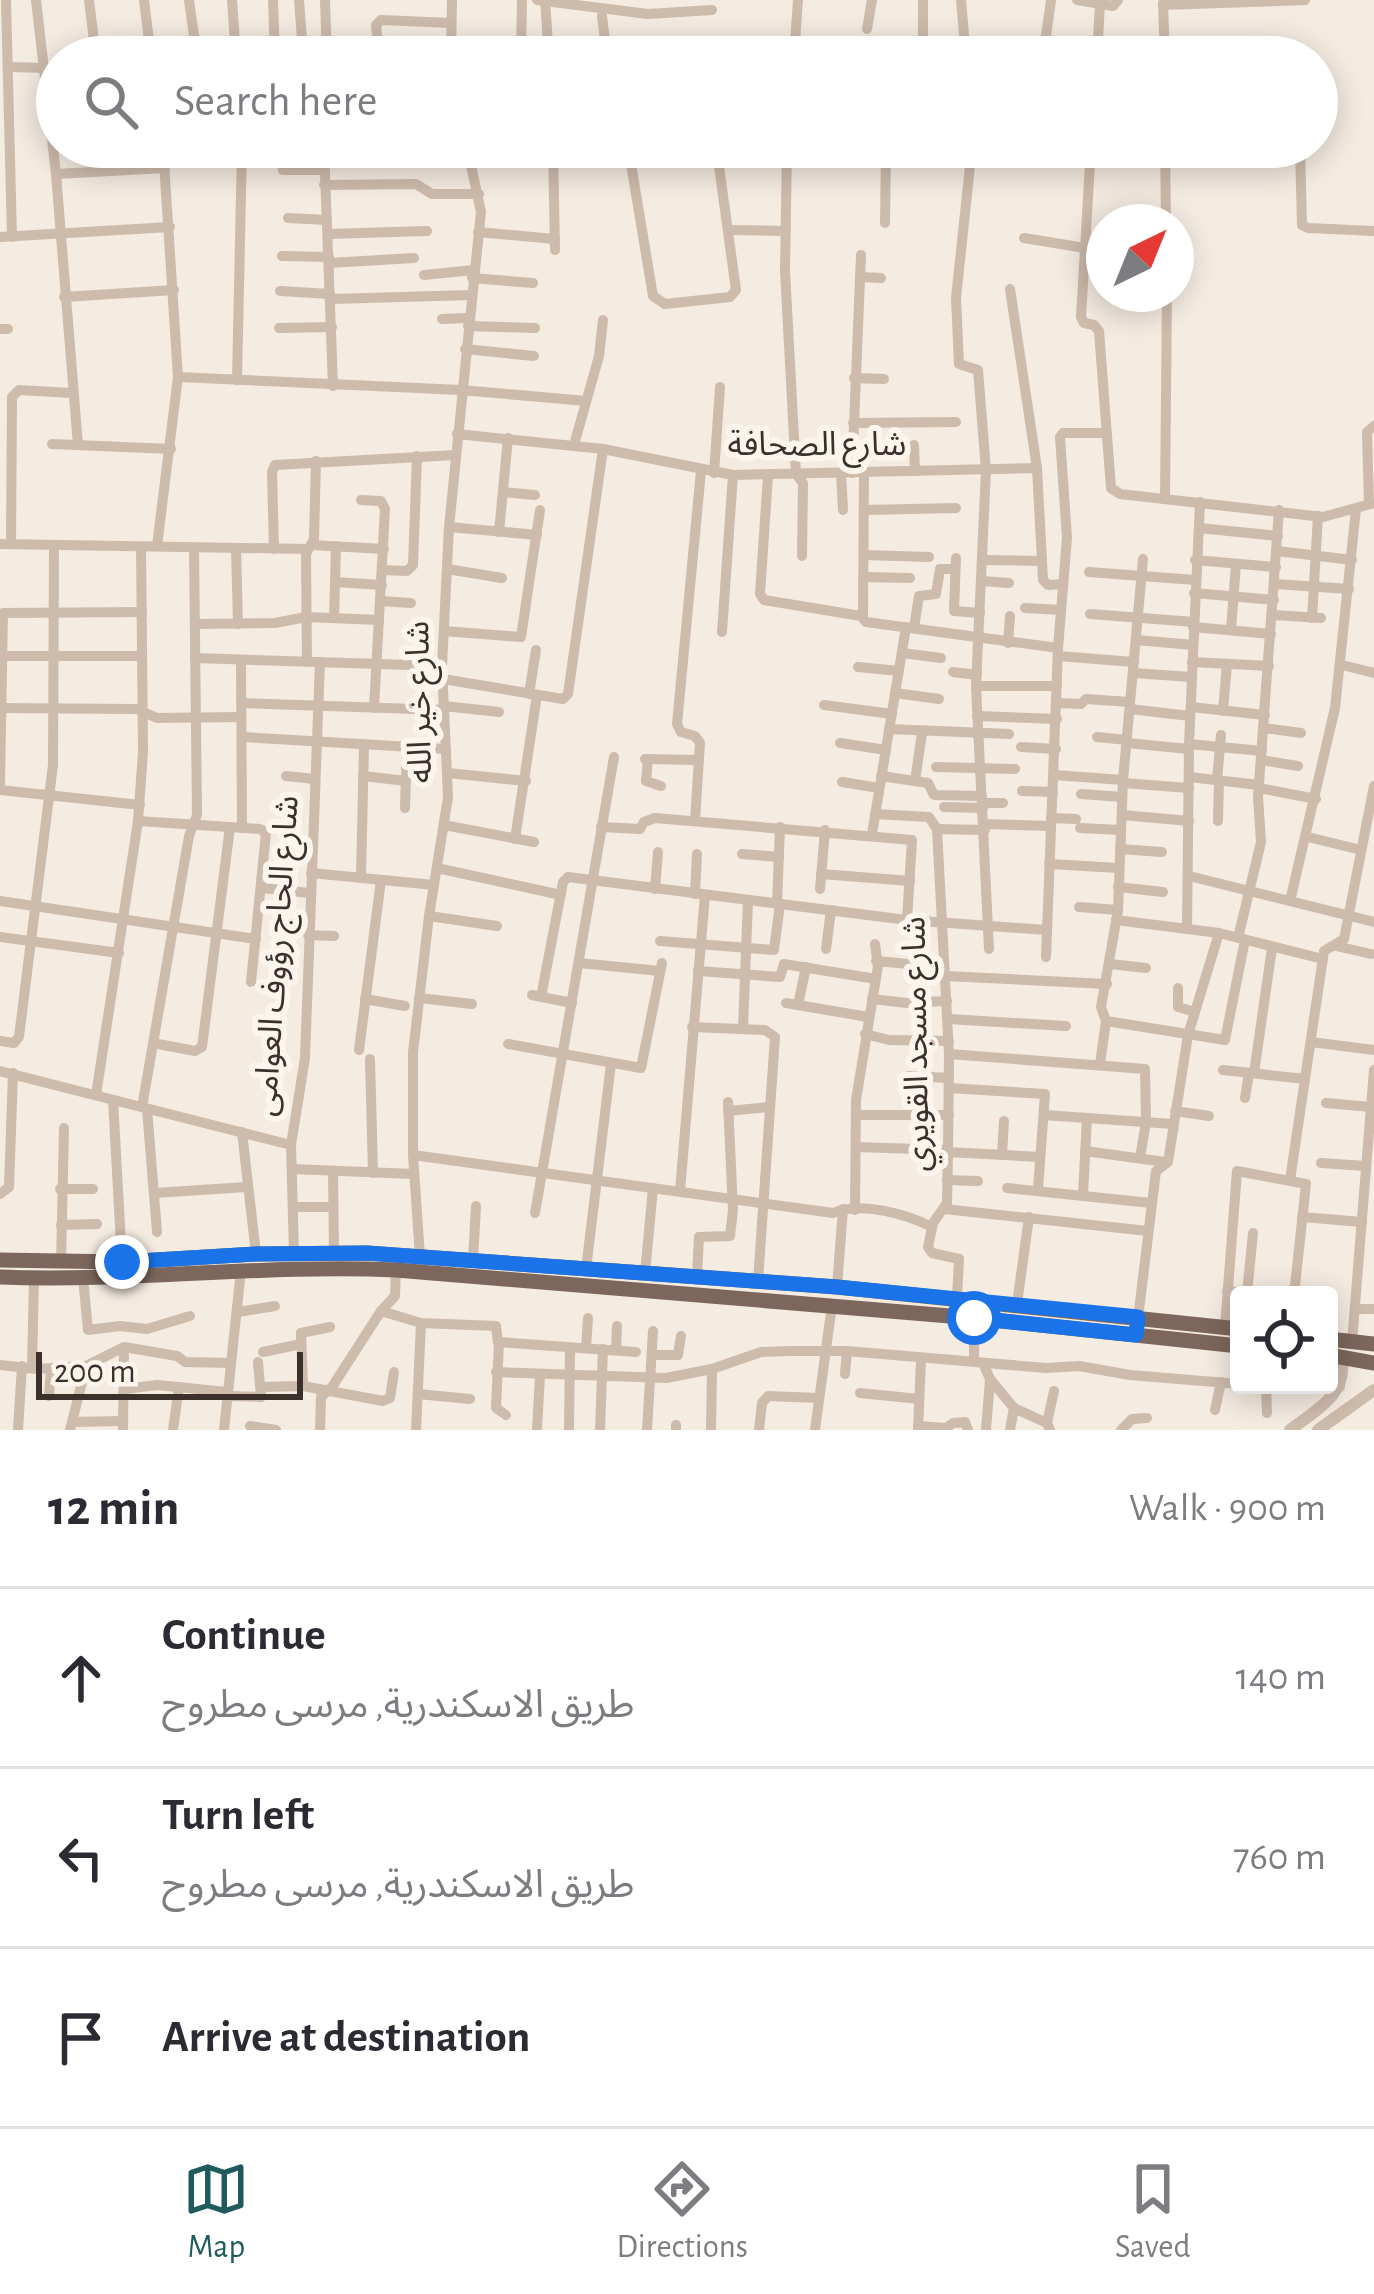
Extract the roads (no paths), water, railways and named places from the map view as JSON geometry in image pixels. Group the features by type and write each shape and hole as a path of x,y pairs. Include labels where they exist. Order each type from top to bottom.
{"main road":[{"path":"0,1260 122,1262 334,1252 473,1260 837,1287 1138,1317 1230,1344"},
{"path":"0,1276 396,1270 1136,1335 1230,1328"},
{"path":"1338,1340 1374,1345"},
{"path":"1338,1357 1374,1364"}],"street":[{"path":"6,0 4,30 10,67 6,237 170,227"},
{"path":"36,0 43,36"},
{"path":"88,0 93,36"},
{"path":"144,0 148,36"},
{"path":"188,0 193,36"},
{"path":"232,0 235,36"},
{"path":"273,0 274,36"},
{"path":"299,0 302,36"},
{"path":"325,0 326,36"},
{"path":"451,36 452,0"},
{"path":"521,36 522,0"},
{"path":"546,36 541,0 607,8 694,6 712,10"},
{"path":"795,36 798,0"},
{"path":"867,29 872,0"},
{"path":"923,0 923,36"},
{"path":"961,0 964,36"},
{"path":"1046,36 1051,0"},
{"path":"1077,0 1113,6 1118,0"},
{"path":"1164,36 1163,2 1305,0"},
{"path":"1098,36 1100,4"},
{"path":"377,35 381,20 451,23"},
{"path":"10,67 36,73"},
{"path":"56,168 78,445"},
{"path":"237,380 242,168"},
{"path":"283,168 324,170 333,386"},
{"name":"شارع خير الله","path":"420,1257 411,1102 429,916 445,825 448,772 442,672 449,527 478,232 479,194 470,168"},
{"path":"478,232 555,244 553,168"},
{"path":"632,168 652,296 665,304 733,296 736,287 719,168"},
{"path":"787,168 796,474 803,483 802,556"},
{"path":"885,223 886,168"},
{"path":"970,168 956,298 960,367 978,370 986,470 976,681 989,949"},
{"path":"1090,168 1081,317 1099,331 1108,480 1114,491 1318,516 1366,506"},
{"path":"1165,168 1166,204"},
{"path":"1299,168 1298,218 1302,225 1374,231"},
{"path":"56,174 165,169 178,377 157,546"},
{"path":"324,185 416,184 432,194 479,194"},
{"path":"288,218 327,220"},
{"path":"728,230 786,230"},
{"path":"328,234 427,231"},
{"path":"1024,238 1084,248"},
{"path":"843,510 852,472 861,255"},
{"path":"282,256 414,258"},
{"path":"424,275 473,274 532,283"},
{"path":"860,278 880,278"},
{"path":"1010,289 1037,468 1043,582 1063,584"},
{"path":"64,297 174,290"},
{"path":"280,291 330,296 471,295"},
{"path":"1165,499 1167,312"},
{"path":"442,319 535,328"},
{"path":"574,446 603,320"},
{"path":"279,328 332,327"},
{"path":"465,349 533,356"},
{"path":"178,377 461,390 586,401"},
{"path":"854,377 884,379"},
{"path":"695,821 699,741 681,732 677,724 720,387"},
{"path":"71,393 14,393 6,440 6,544 384,549"},
{"path":"854,423 956,422"},
{"path":"1290,901 1308,837 1342,665 1352,560 1371,471 1367,432 1374,425"},
{"path":"1046,957 1067,538 1060,437 1063,433 1104,433"},
{"name":"شارع الصحافة","path":"457,434 603,449 733,475 1037,468"},
{"path":"499,532 508,438"},
{"path":"52,444 171,448"},
{"path":"914,445 915,471"},
{"path":"195,658 375,664 442,672 563,699 570,690 603,449"},
{"path":"274,548 273,468 282,463 455,454"},
{"path":"383,570 407,571 413,566 417,456"},
{"name":"شارع الحاج رؤوف العوامى","path":"294,1253 291,1144 304,1058 318,706 306,616 316,461"},
{"path":"852,472 864,510 862,617 866,622 951,632 1192,677"},
{"path":"722,632 733,475"},
{"path":"768,475 760,594 775,604 862,617"},
{"path":"503,492 535,495"},
{"path":"361,500 384,504 374,708"},
{"path":"1187,929 1200,502"},
{"path":"864,510 956,508"},
{"path":"444,631 521,637 540,509"},
{"path":"1106,1022 1227,1039 1262,829 1259,786 1279,510"},
{"path":"1273,615 1317,618 1318,516"},
{"path":"449,527 537,535"},
{"path":"1199,528 1278,536"},
{"path":"0,1041 14,1043 19,1037 50,796 54,544"},
{"path":"96,1095 140,805 141,547"},
{"path":"334,618 336,547"},
{"path":"157,1232 144,1108 189,836 195,825 194,548"},
{"path":"236,548 238,624"},
{"path":"1276,551 1352,560"},
{"path":"864,555 929,557"},
{"path":"1100,1064 1106,1022 1102,1007 1117,915 1123,781 1143,559"},
{"path":"983,560 1042,561"},
{"path":"1195,560 1276,567"},
{"path":"1231,630 1235,564"},
{"path":"955,566 954,611 980,614"},
{"path":"872,834 902,653 919,596 935,595 940,569 955,566 1009,583"},
{"path":"447,569 502,578"},
{"path":"1089,572 1141,575 1274,600"},
{"path":"863,577 910,578"},
{"path":"335,582 382,585"},
{"path":"1275,584 1349,589"},
{"path":"380,601 410,603"},
{"path":"1025,608 1061,610"},
{"path":"140,805 0,787 1,656 3,612 142,612"},
{"path":"1090,614 1271,634"},
{"path":"195,624 275,623 306,616 379,620"},
{"path":"1008,643 1010,616"},
{"path":"902,653 944,656 951,632"},
{"path":"1136,640 1193,645"},
{"path":"515,839 526,781 536,650"},
{"path":"1,656 142,656"},
{"path":"153,1043 200,1048 236,828 241,660"},
{"path":"1192,662 1269,666"},
{"path":"1223,711 1227,664"},
{"path":"1342,665 1374,673"},
{"path":"858,667 899,671"},
{"path":"953,672 976,681 1057,686"},
{"path":"895,693 939,699"},
{"path":"1057,703 1081,704 1086,699 1223,711 1301,734"},
{"path":"241,703 500,712"},
{"path":"824,705 892,714"},
{"path":"1,708 142,711 157,718 242,717"},
{"path":"977,716 1057,719"},
{"path":"889,729 1010,734"},
{"path":"914,781 922,733"},
{"path":"242,737 446,748"},
{"path":"1097,737 1189,747 1220,741 1298,766"},
{"path":"1218,821 1220,741"},
{"path":"840,743 886,749"},
{"path":"361,878 364,745"},
{"path":"405,808 407,747"},
{"path":"1022,747 1056,749"},
{"path":"535,1213 614,757"},
{"path":"661,786 646,781 646,759 699,760"},
{"path":"936,766 1015,769"},
{"path":"952,795 954,768"},
{"path":"448,772 526,781"},
{"path":"1054,775 1123,781 1218,780 1316,799"},
{"path":"286,776 315,779"},
{"path":"363,776 406,781"},
{"path":"842,782 914,781 930,784 934,795 1003,803"},
{"path":"1336,946 1342,942 1348,917 1374,786"},
{"path":"1022,791 1053,792"},
{"path":"1081,794 1122,797"},
{"path":"944,807 983,802"},
{"path":"875,814 929,817 937,830 1051,822 1121,830"},
{"path":"1121,815 1189,821"},
{"path":"601,827 639,830 655,818 912,840 907,920"},
{"path":"138,820 262,830 267,838 251,982"},
{"path":"445,825 534,842"},
{"path":"660,940 776,948 781,827"},
{"path":"820,889 825,830"},
{"name":"شارع مسجد القويري","path":"932,1227 944,1209 949,1115 937,830"},
{"path":"1308,837 1361,850"},
{"path":"968,847 986,848"},
{"path":"1120,849 1162,852"},
{"path":"655,889 658,851"},
{"path":"680,1191 700,944 698,854"},
{"path":"742,854 779,856"},
{"path":"1049,864 1119,868"},
{"path":"437,868 561,895"},
{"path":"572,1003 537,996 569,872 594,881 907,920 1046,930"},
{"path":"311,873 434,885"},
{"path":"821,874 910,881"},
{"path":"1189,876 1374,922"},
{"path":"359,1050 380,880"},
{"path":"1118,887 1163,892"},
{"path":"262,888 310,893"},
{"path":"743,1028 748,900"},
{"path":"0,901 256,939"},
{"path":"1079,907 1219,933 1323,959"},
{"path":"826,949 831,910"},
{"path":"429,916 497,926"},
{"path":"1168,1162 1188,1035 1219,933"},
{"path":"308,935 334,936"},
{"path":"0,937 119,953"},
{"path":"837,1287 876,979 875,944"},
{"path":"1290,1180 1326,947 1371,954"},
{"path":"1246,1098 1272,948"},
{"path":"876,961 908,964"},
{"path":"508,1044 642,1066 661,967 579,963"},
{"path":"698,971 780,977 785,964 876,979"},
{"path":"1110,964 1147,968"},
{"path":"806,967 792,1004 868,1017"},
{"path":"946,976 1107,984"},
{"path":"1178,988 1176,1005 1196,1012"},
{"path":"419,998 472,1004"},
{"path":"365,999 404,1006"},
{"path":"872,999 907,1004 947,1001"},
{"path":"948,1019 1066,1026"},
{"path":"692,1028 768,1030 775,1037 758,1281"},
{"path":"866,1034 1145,1069 1146,1122 1140,1158"},
{"path":"1311,1042 1374,1051"},
{"path":"370,1060 373,1172"},
{"path":"586,1269 611,1064"},
{"path":"1223,1070 1305,1079"},
{"path":"1352,1342 1362,1222 1369,1197 1366,1166 1374,1070"},
{"path":"0,1194 9,1187 7,1072 291,1144"},
{"path":"909,1076 1042,1092 1038,1190"},
{"path":"113,1100 122,1262"},
{"path":"1326,1103 1371,1107"},
{"path":"697,1277 698,1237 730,1236 728,1107 768,1107"},
{"path":"856,1115 949,1115"},
{"path":"1044,1115 1146,1122 1209,1116"},
{"path":"1084,1195 1087,1118"},
{"path":"1002,1155 1004,1120"},
{"path":"61,1263 64,1128"},
{"path":"242,1132 256,1254"},
{"path":"856,1147 1040,1157"},
{"path":"1085,1151 1168,1162"},
{"path":"413,1155 764,1205 905,1216 932,1227 930,1252 959,1259 957,1298"},
{"path":"1136,1335 1157,1167 1168,1162"},
{"path":"1321,1163 1366,1166"},
{"path":"292,1169 414,1174"},
{"path":"333,1171 334,1252"},
{"path":"1230,1313 1227,1291 1234,1175 1238,1171 1306,1184 1295,1286"},
{"path":"947,1180 977,1181"},
{"path":"155,1193 246,1187"},
{"path":"645,1274 653,1188"},
{"path":"1007,1188 1151,1203"},
{"path":"60,1189 93,1189"},
{"path":"521,1194 538,1196"},
{"path":"473,1260 476,1206"},
{"path":"293,1208 333,1207"},
{"path":"944,1209 1148,1232"},
{"path":"1017,1304 1029,1217"},
{"path":"1302,1217 1362,1222"},
{"path":"61,1225 97,1224"},
{"path":"1248,1286 1252,1233"},
{"path":"224,1430 241,1270"},
{"path":"320,1430 320,1404 395,1296 396,1270"},
{"path":"18,1430 34,1278"},
{"path":"83,1278 88,1330 147,1329 190,1316"},
{"path":"1357,1281 1374,1281"},
{"path":"238,1312 275,1306"},
{"path":"815,1430 832,1306"},
{"path":"1354,1309 1374,1309"},
{"path":"381,1311 421,1323 496,1326 496,1408 506,1415"},
{"path":"586,1348 588,1318"},
{"path":"974,1318 979,1362 1014,1408 1048,1427 1054,1391"},
{"path":"416,1430 421,1323"},
{"path":"600,1430 602,1377 617,1326"},
{"path":"303,1385 302,1332 330,1327"},
{"path":"647,1430 653,1330"},
{"path":"652,1355 678,1355 681,1336"},
{"path":"125,1389 179,1387 260,1399 261,1357 301,1343"},
{"path":"498,1343 636,1352"},
{"path":"0,1365 86,1366 124,1347 177,1356 185,1362 230,1363"},
{"path":"86,1366 71,1426 123,1426 124,1347"},
{"path":"569,1430 570,1348"},
{"path":"496,1372 650,1378 712,1369 761,1352 824,1351 1046,1368 1079,1366 1230,1383"},
{"path":"844,1374 847,1352"},
{"path":"921,1360 918,1428 944,1429 965,1422 968,1430"},
{"path":"1290,1430 1340,1387 1344,1372 1338,1361"},
{"path":"49,1396 51,1369"},
{"path":"711,1430 712,1369"},
{"path":"261,1387 303,1385 387,1401 394,1372"},
{"path":"537,1430 540,1375"},
{"path":"986,1430 990,1378"},
{"path":"1215,1410 1220,1382"},
{"path":"173,1430 179,1387"},
{"path":"1318,1430 1374,1390"},
{"path":"860,1393 920,1400"},
{"path":"418,1394 470,1399"},
{"path":"1266,1394 1267,1413"},
{"path":"764,1429 762,1403 768,1396 818,1398"},
{"path":"20,1405 35,1405"},
{"path":"1010,1430 1014,1408"},
{"path":"600,1413 617,1416"},
{"path":"1120,1430 1132,1419 1147,1418"},
{"path":"255,1428 276,1430"}]}
